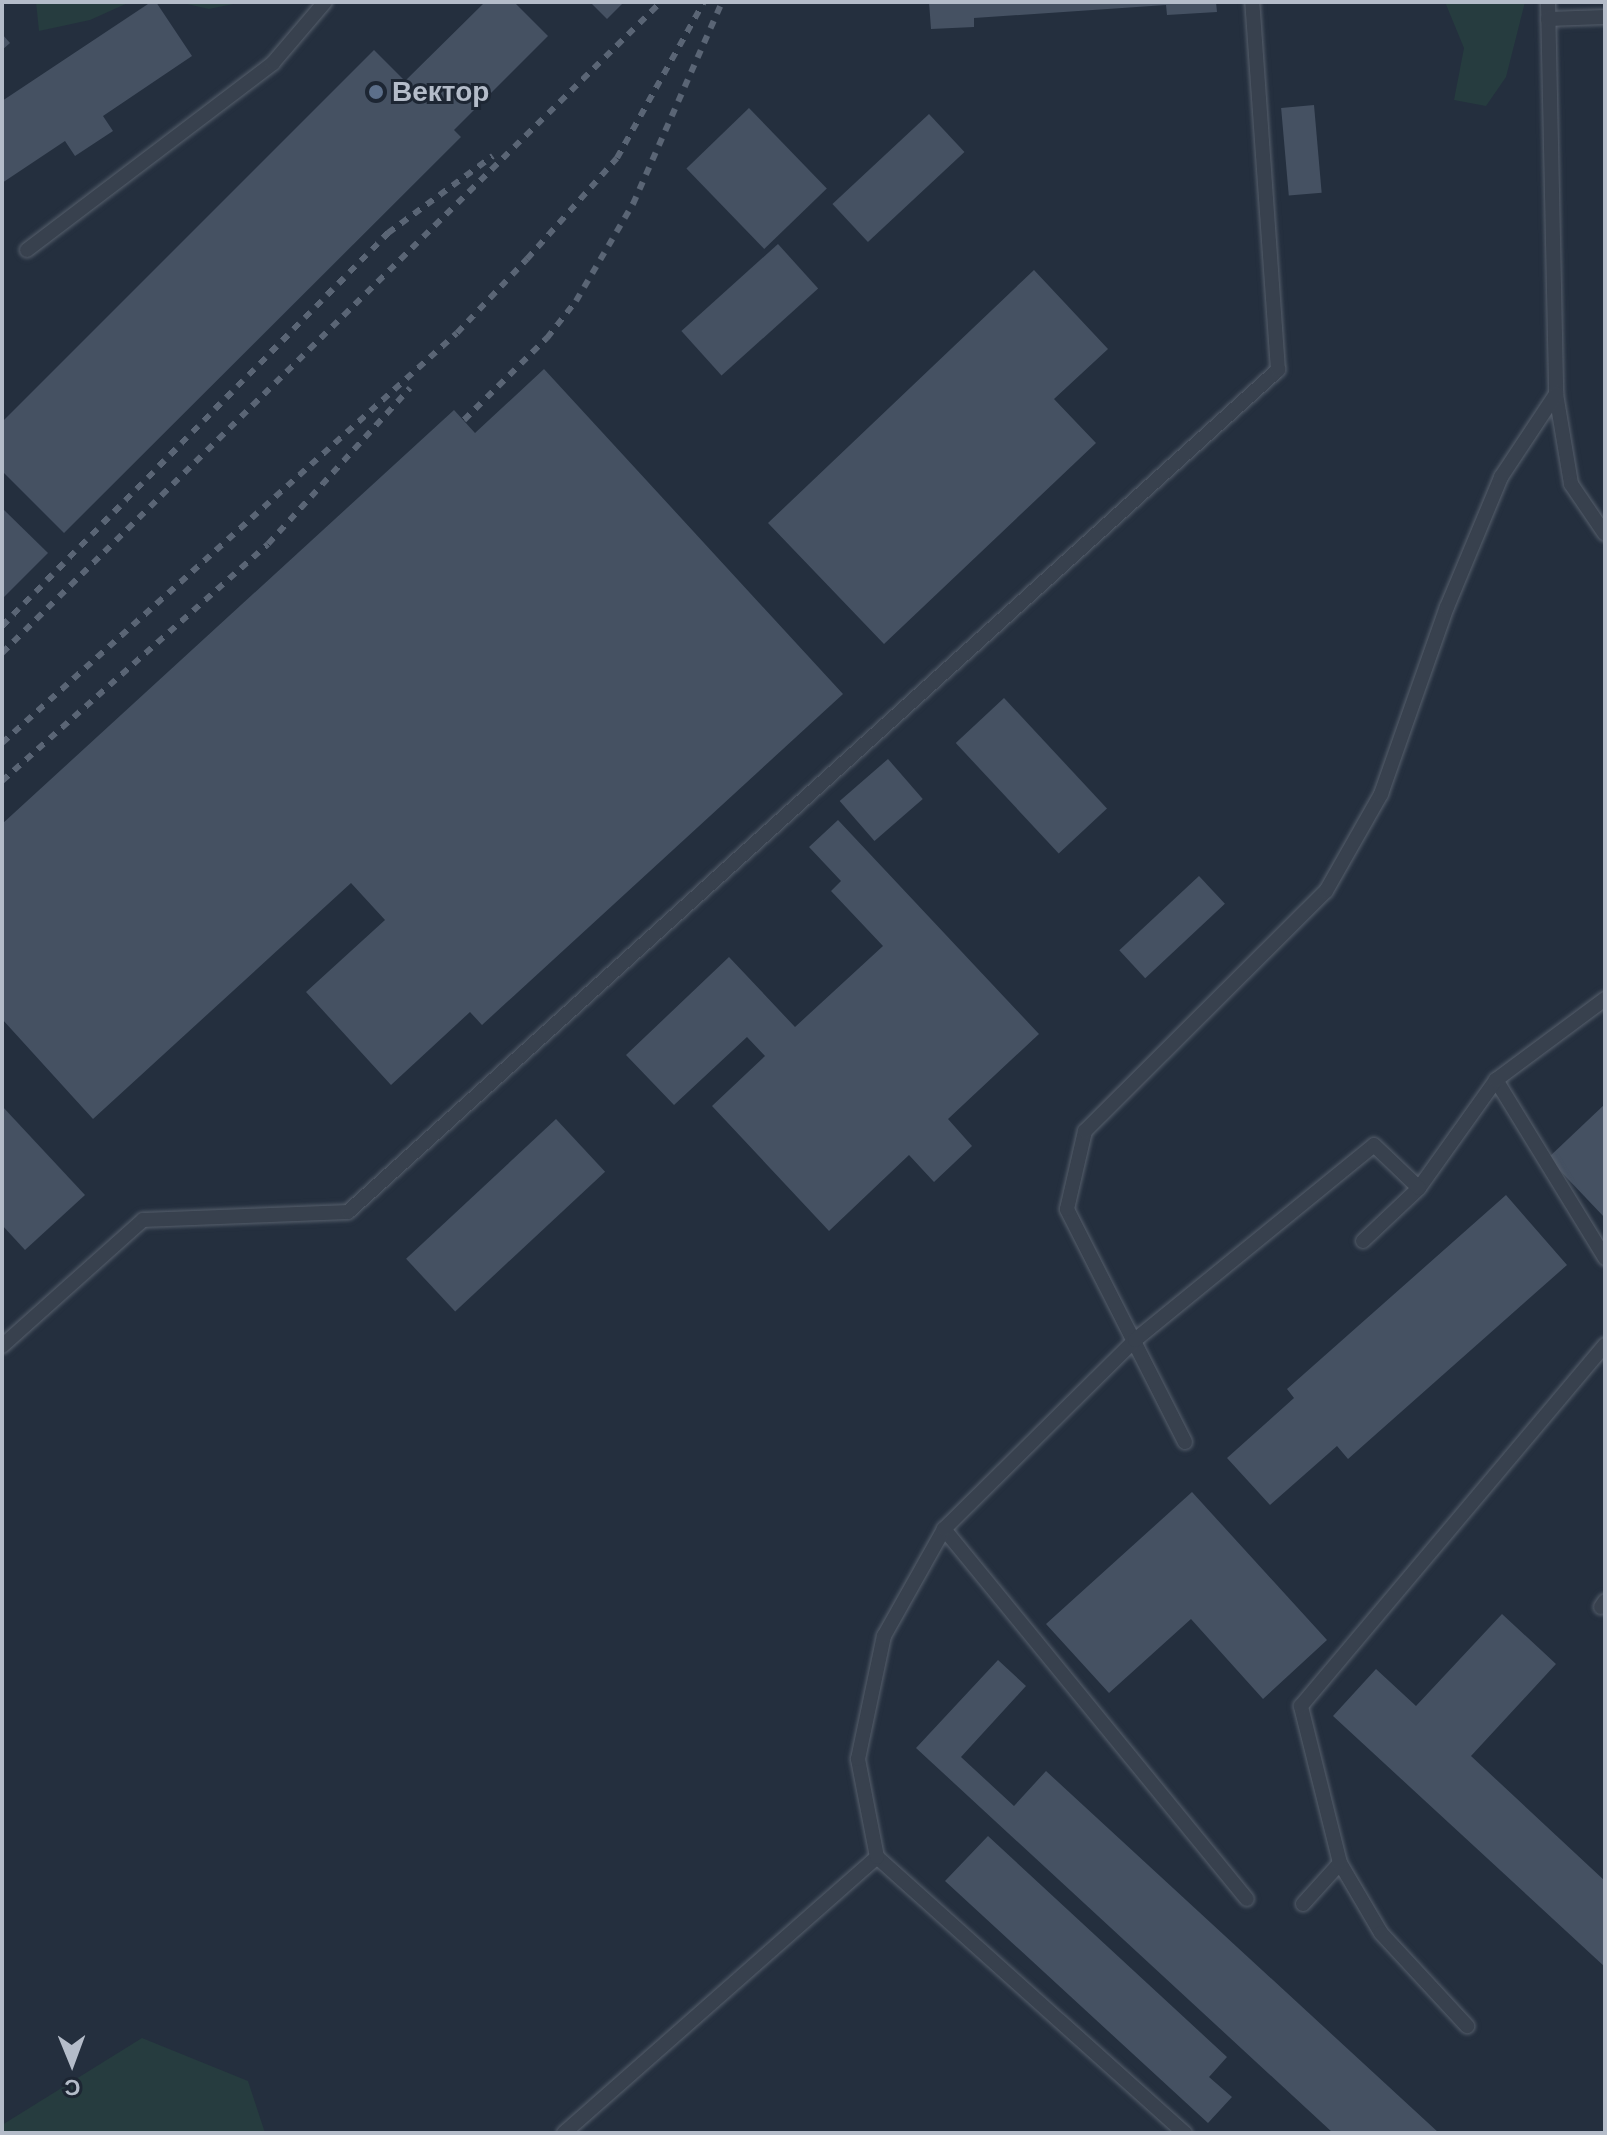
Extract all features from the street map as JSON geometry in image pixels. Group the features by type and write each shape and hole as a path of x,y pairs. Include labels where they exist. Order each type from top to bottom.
{"lane":[{"path":"27,250 273,63 325,2"},
{"path":"2,1346 143,1220 348,1212 1278,370 1252,2"},
{"path":"1548,2 1556,394 1571,484 1605,534"},
{"path":"1548,19 1605,17"},
{"path":"1185,1442 1067,1209 1085,1131 1326,891 1381,794 1447,607 1501,477 1556,394"},
{"path":"1363,1241 1419,1188 1496,1080 1605,999"},
{"path":"1496,1080 1605,1258"},
{"path":"1185,2133 877,1857 858,1759 884,1636 944,1529 1135,1340 1374,1145 1419,1188"},
{"path":"1467,2026 1381,1933 1340,1863 1301,1706 1605,1345"},
{"path":"944,1529 1247,1899"},
{"path":"564,2133 877,1857"},
{"path":"1303,1904 1340,1863"}],"green space":[{"path":"36,2 130,2 90,20 39,31"},
{"path":"178,2 243,2 209,9"},
{"path":"1445,2 1525,2 1506,77 1486,106 1454,100 1464,48"},
{"path":"142,2038 248,2081 265,2133 2,2133 2,2125"}],"building":[{"path":"151,2 156,2 192,56 103,116 113,131 75,156 65,141 2,183 2,101"},
{"path":"485,2 514,2 548,36 454,130 461,137 64,533 2,471 2,422 374,50 405,81"},
{"path":"590,2 624,2 607,19"},
{"path":"929,2 1216,2 1217,12 1167,15 1166,5 974,18 974,27 931,29"},
{"path":"2,34 10,43 2,50"},
{"path":"1314,105 1322,193 1289,196 1281,108"},
{"path":"749,108 827,189 764,249 686,168"},
{"path":"929,114 964,152 868,242 832,204"},
{"path":"778,244 818,289 722,376 681,331"},
{"path":"1034,270 1108,349 1054,399 1096,443 884,644 768,523"},
{"path":"544,369 843,694 482,1025 470,1012 391,1085 306,992 385,920 351,883 93,1119 2,1019 2,824 454,410 475,433"},
{"path":"2,508 48,553 2,599"},
{"path":"1004,698 1107,808 1059,853 956,743"},
{"path":"888,759 923,799 874,841 840,801"},
{"path":"838,820 1039,1034 948,1119 972,1146 934,1182 909,1155 829,1231 712,1106 765,1056 747,1037 674,1105 626,1055 729,957 795,1027 883,946 831,891 841,881 809,847"},
{"path":"1199,876 1225,904 1145,978 1119,950"},
{"path":"1605,1104 1605,1218 1548,1158"},
{"path":"2,1106 85,1195 25,1250 2,1225"},
{"path":"556,1119 605,1172 455,1311 406,1259"},
{"path":"1506,1195 1567,1265 1348,1459 1337,1446 1270,1505 1227,1458 1294,1398 1287,1389"},
{"path":"1192,1492 1327,1640 1263,1699 1191,1619 1109,1693 1046,1624"},
{"path":"1502,1614 1556,1664 1471,1756 1605,1881 1605,1967 1333,1716 1376,1669 1416,1706"},
{"path":"998,1660 1026,1686 961,1757 1014,1806 1046,1771 1439,2133 1333,2133 916,1748"},
{"path":"988,1836 1227,2057 1209,2077 1232,2097 1208,2123 945,1881"}],"railway":[{"path":"2,653 661,2"},
{"path":"2,743 457,333 617,158 704,2"},
{"path":"464,420 547,338 576,301 633,204 722,2"},
{"path":"2,626 388,233 493,156"},
{"path":"2,781 268,544 410,388"}],"place":[{"name":"Вектор","path":"376,92"}]}
